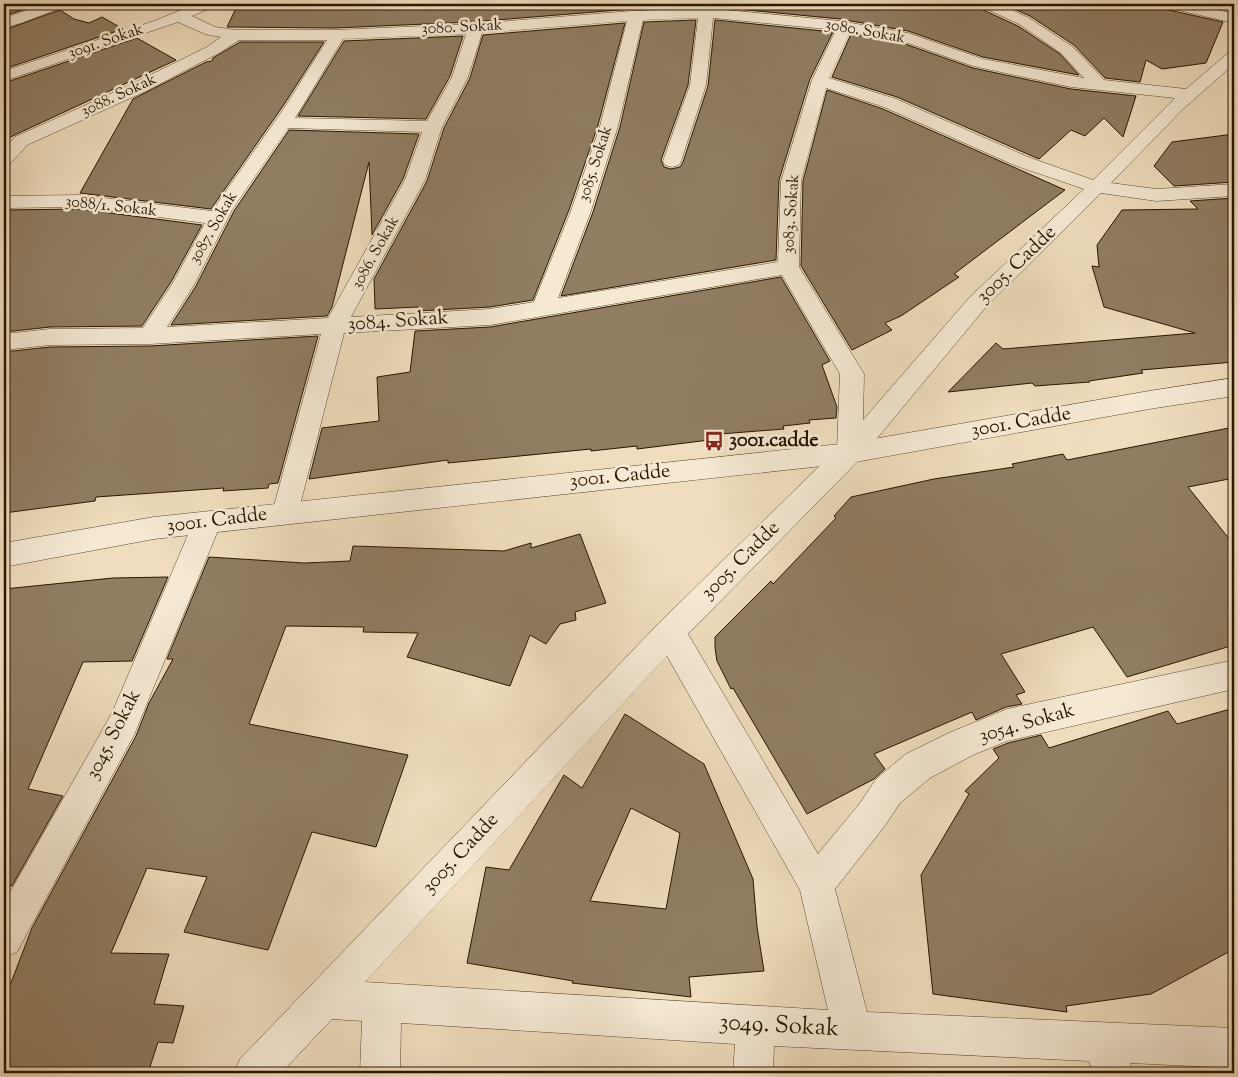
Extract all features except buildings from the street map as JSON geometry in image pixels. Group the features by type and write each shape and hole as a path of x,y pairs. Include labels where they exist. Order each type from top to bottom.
{"street":[{"path":"4,23 58,4"},
{"name":"3091. Sokak","path":"4,76 208,4"},
{"path":"566,21 585,4"},
{"path":"987,4 1024,21 1067,50 1099,85"},
{"path":"1169,4 1230,17 1234,14"},
{"path":"672,161 698,85 706,13"},
{"name":"3080. Sokak","path":"178,16 211,31 235,35 338,35 706,13 845,27 908,38 979,63 1071,82 1189,94"},
{"name":"3085. Sokak","path":"543,308 581,211 610,126 636,16"},
{"name":"3083. Sokak","path":"845,27 820,80 791,181 788,267 852,374 850,453"},
{"name":"3086. Sokak","path":"285,513 335,326 415,180 433,127 460,77 476,28"},
{"name":"3088. Sokak","path":"4,159 22,141 138,88 213,50 235,35"},
{"name":"3087. Sokak","path":"150,336 183,285 218,218 338,35"},
{"name":"3005. Cadde","path":"254,1073 670,632 850,453 978,302 1096,188 1176,106 1234,56"},
{"path":"820,80 890,103 1020,161 1096,188 1156,194 1234,190"},
{"path":"282,123 433,127"},
{"path":"4,147 22,141"},
{"name":"3088/1. Sokak","path":"4,202 79,201 218,218"},
{"name":"3084. Sokak","path":"4,342 50,337 150,336 490,316 788,267"},
{"name":"3001. Cadde","path":"4,555 154,528 850,453 1149,400 1234,387"},
{"name":"3045. Sokak","path":"4,938 123,724 206,523"},
{"path":"670,632 816,884 852,1030"},
{"name":"3054. Sokak","path":"816,884 872,815 888,791 918,766 962,743 1007,726 1234,674"},
{"name":"3049. Sokak","path":"324,999 754,1026 852,1030 1108,1058 1234,1048"},
{"path":"380,1073 382,1002"},
{"path":"753,1073 754,1026"}],"place":[{"name":"3001.cadde","path":"714,441"}]}
